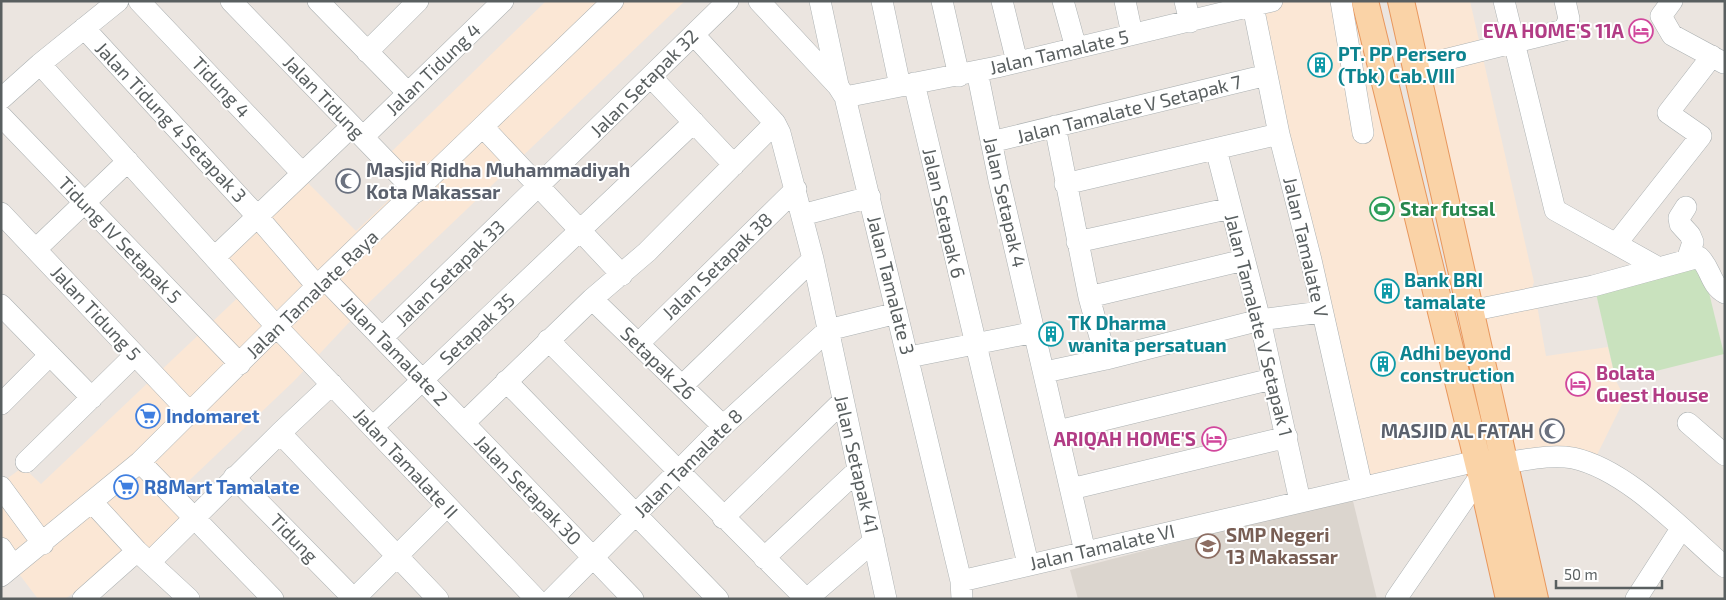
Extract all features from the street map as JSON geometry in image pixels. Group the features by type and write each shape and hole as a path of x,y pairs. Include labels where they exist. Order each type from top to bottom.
{"main road":[{"path":"1365,1 1479,468 1509,599"},
{"path":"1401,1 1535,599"},
{"path":"1406,166 1436,156"}],"street":[{"path":"1,99 40,64 118,1"},
{"name":"Tidung 4","path":"140,1 302,173"},
{"name":"Jalan Tidung","path":"231,1 416,192"},
{"path":"367,52 418,1"},
{"name":"Jalan Tidung 4","path":"215,257 302,173 408,94 503,1"},
{"name":"Jalan Tamalate Raya","path":"7,571 43,544 140,462 278,327 321,282 613,1"},
{"name":"Jalan Setapak 32","path":"539,187 728,1"},
{"name":"Jalan Tamalate 3","path":"759,1 842,91 909,357 961,590"},
{"path":"820,1 842,91"},
{"name":"Jalan Setapak 6","path":"882,1 907,84 974,342 1028,564"},
{"name":"Jalan Setapak 4","path":"942,1 991,142 1085,552"},
{"path":"1002,1 1018,62"},
{"path":"1063,1 1076,48"},
{"path":"1125,1 1132,34"},
{"path":"1341,1 1363,133"},
{"path":"1504,1 1554,213 1659,268"},
{"path":"1416,67 1564,30 1569,19 1565,1"},
{"path":"1616,244 1700,136 1668,113 1719,60 1672,35 1661,16 1672,1"},
{"path":"323,3 408,94"},
{"name":"Jalan Tamalate 5","path":"842,91 907,84 968,73 1132,34 1188,11 1259,3"},
{"name":"Jalan Tamalate V","path":"1259,3 1267,75 1279,134 1311,260 1321,312 1362,487"},
{"name":"Jalan Tidung 4 Setapak 3","path":"84,28 257,216"},
{"path":"464,423 548,340 592,299 622,275 775,123 694,34"},
{"name":"Jalan Tamalate II","path":"40,64 278,327 536,599"},
{"name":"Jalan Tamalate V Setapak 7","path":"991,142 1267,75"},
{"path":"651,77 734,165"},
{"name":"Tidung IV Setapak 5","path":"1,116 240,364"},
{"name":"Setapak 35","path":"373,427 694,122"},
{"name":"Jalan Setapak 41","path":"775,123 780,133 796,189 813,258 842,401 886,599"},
{"path":"1055,126 1065,184 1089,297 1106,359"},
{"path":"483,127 622,275"},
{"path":"1065,184 1279,134"},
{"name":"Jalan Tamalate V Setapak 1","path":"1216,149 1260,320 1300,501"},
{"path":"36,249 128,161"},
{"name":"Jalan Setapak 33","path":"382,338 539,187"},
{"name":"Jalan Setapak 38","path":"638,344 796,189"},
{"path":"802,215 870,197"},
{"path":"1686,207 1680,218 1680,224 1690,235 1693,242 1687,260"},
{"path":"1077,242 1231,208"},
{"name":"Jalan Tamalate 2","path":"257,216 321,282 382,338 464,423"},
{"name":"Jalan Tidung 5","path":"5,226 36,249 190,413"},
{"path":"1470,311 1593,286 1699,257 1706,263 1715,288 1725,293"},
{"path":"682,386 813,258"},
{"path":"1089,297 1244,260"},
{"name":"Setapak 26","path":"592,299 724,426"},
{"path":"4,312 92,398"},
{"path":"1045,372 1106,359 1260,320 1321,312"},
{"path":"828,330 897,313"},
{"name":"Jalan Tamalate 8","path":"552,599 724,426 828,330"},
{"path":"909,357 974,342 1035,332"},
{"path":"548,340 723,518 806,599 874,541"},
{"path":"1,404 50,355"},
{"path":"26,462 136,355"},
{"path":"1058,431 1272,379"},
{"path":"506,381 718,599"},
{"path":"83,599 195,518 234,477 332,384"},
{"path":"723,518 842,401"},
{"name":"Jalan Setapak 30","path":"464,423 633,599"},
{"path":"1688,423 1723,450"},
{"path":"280,433 438,599"},
{"path":"1071,489 1287,437"},
{"path":"1504,463 1554,457 1571,458 1594,465 1616,476 1644,496 1725,566"},
{"path":"140,462 273,599"},
{"path":"1396,599 1479,468"},
{"name":"Jalan Tamalate VI","path":"961,590 1028,564 1362,487 1479,468"},
{"path":"764,558 858,470"},
{"name":"Tidung","path":"234,477 354,599"},
{"path":"1,487 43,544"},
{"path":"92,502 182,596"},
{"path":"354,599 446,506"},
{"path":"1636,599 1681,529"},
{"path":"1,548 7,571"}],"shaded area":[{"path":"546,1 685,1 357,314 294,381 175,494 195,513 141,561 133,551 65,599 38,599 1,550 1,483 23,467 41,484 248,288 218,256 302,177 356,231 409,181 386,157"},
{"path":"1250,1 1353,1 1465,460 1363,485"},
{"path":"1413,1 1470,1 1534,282 1525,308 1537,305 1546,356 1608,347 1616,381 1625,398 1593,463 1566,448 1514,449"},
{"path":"1353,501 1377,599 1078,599 1070,570 1251,523"}],"green space":[{"path":"1701,260 1724,354 1616,381 1595,289"}],"place":[{"name":"EVA HOME'S 11A","path":"1641,31"},
{"name":"PT. PP Persero (Tbk) Cab.VIII","path":"1320,65"},
{"name":"Masjid Ridha Muhammadiyah Kota Makassar","path":"348,181"},
{"name":"Star futsal","path":"1382,209"},
{"name":"Bank BRI tamalate","path":"1387,291"},
{"name":"TK Dharma wanita persatuan","path":"1051,334"},
{"name":"Adhi beyond construction","path":"1383,364"},
{"name":"Bolata Guest House","path":"1578,384"},
{"name":"Indomaret","path":"148,416"},
{"name":"MASJID AL FATAH","path":"1552,431"},
{"name":"ARIQAH HOME'S","path":"1214,439"},
{"name":"R8Mart Tamalate","path":"126,487"},
{"name":"SMP Negeri 13 Makassar","path":"1208,546"}]}
